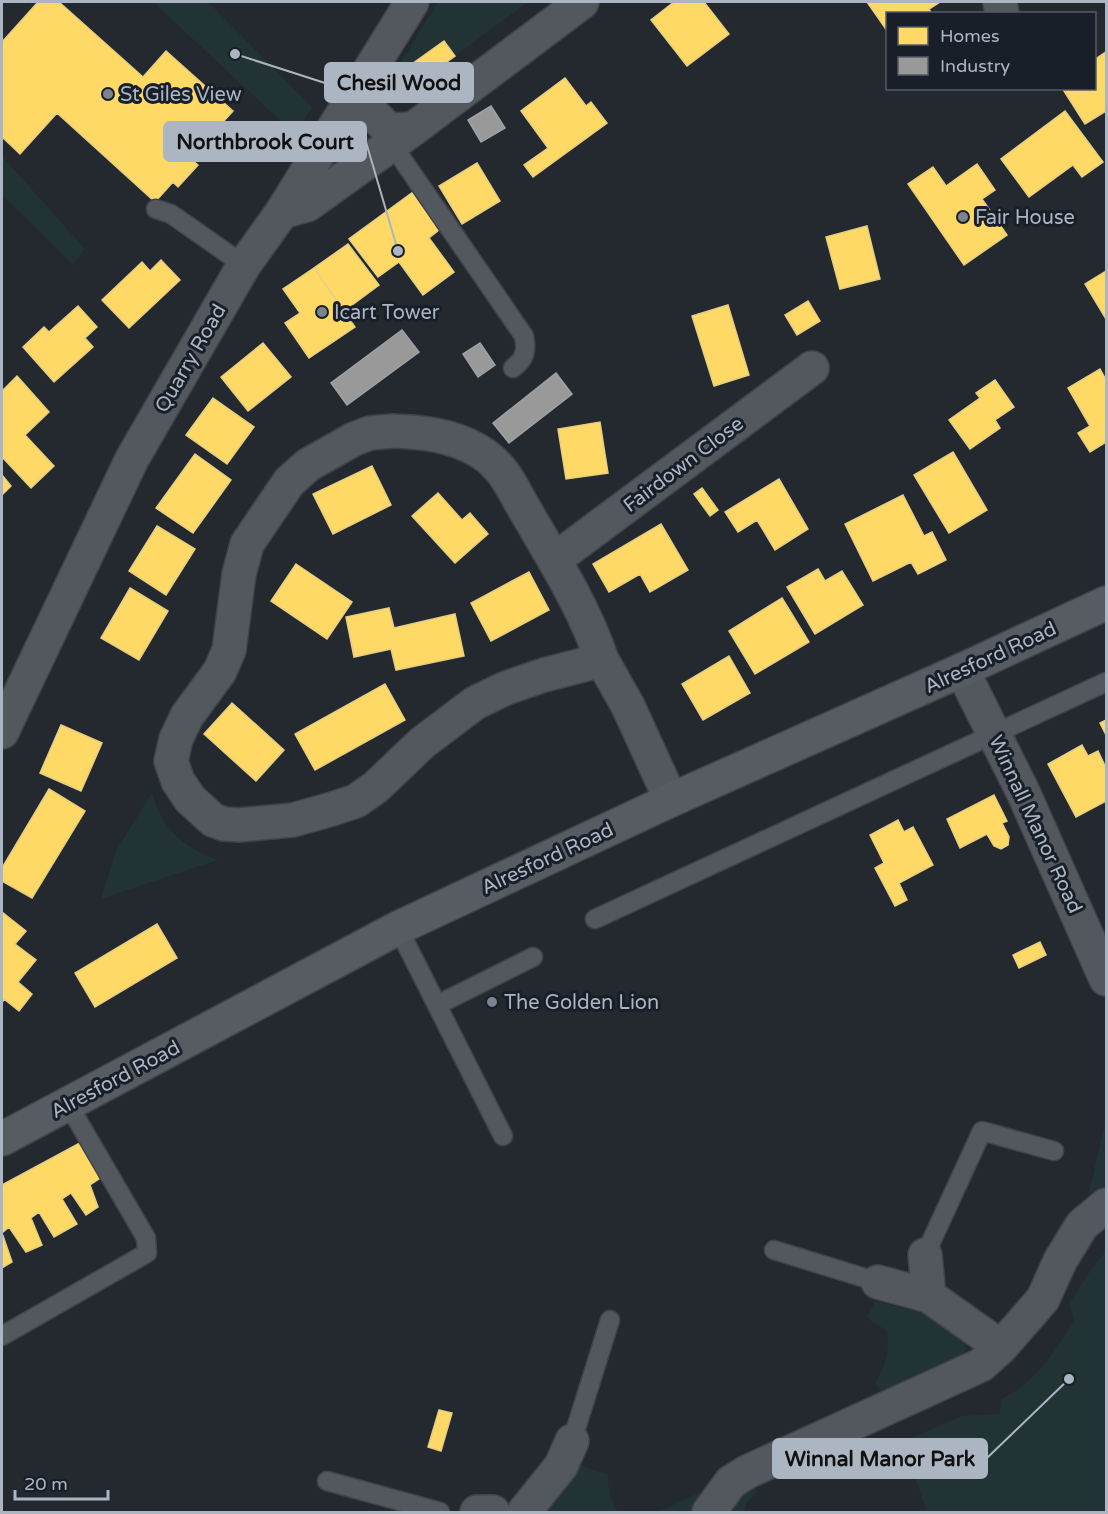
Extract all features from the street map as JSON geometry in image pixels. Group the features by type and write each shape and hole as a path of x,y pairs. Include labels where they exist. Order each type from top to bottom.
{"main road":[{"name":"Alresford Road","path":"2,1139 398,928 671,800 1107,603"}],"street":[{"name":"Quarry Road","path":"2,732 132,459 244,265 282,212 412,2"},
{"path":"282,212 307,205 582,2"},
{"path":"362,84 372,113 389,130 402,136"},
{"name":"Fairdown Close","path":"554,560 812,368"},
{"path":"602,660 544,675 506,688 475,703 422,743 376,787 356,801 332,809 270,823 224,824 201,812 190,800 178,780 171,761 176,739 187,716 220,671 229,650 239,574 247,544 289,482 308,465 370,434 393,430 421,432 454,439 478,451 500,468 554,560 593,634 602,660 628,706 671,800"},
{"name":"Winnall Manor Road","path":"962,670 1067,888 1107,979"},
{"path":"709,1512 731,1482 747,1472 981,1365 1001,1347 1043,1299 1060,1260 1082,1225 1107,1205"},
{"path":"925,1255 930,1296"},
{"path":"878,1282 930,1296 1001,1347"},
{"path":"524,1512 561,1466 572,1441"},
{"path":"477,1512 493,1512"}],"lane":[{"path":"402,136 524,336 526,349 522,361 513,368"},
{"path":"156,209 171,214 244,265"},
{"path":"596,920 1107,682"},
{"path":"398,928 503,1136"},
{"path":"436,1005 533,957"},
{"path":"2,1336 147,1253 146,1238 68,1104"},
{"path":"925,1255 982,1131 1054,1151"},
{"path":"774,1250 878,1282"},
{"path":"572,1441 610,1320"},
{"path":"327,1480 440,1512"}],"shaded area":[{"path":"153,2 208,2 312,107 295,134"},
{"path":"438,2 528,2 455,56 444,41 391,79 402,94 389,104 381,104 379,98"},
{"path":"357,120 372,142 311,186"},
{"path":"2,156 85,249 73,265 2,195"},
{"path":"152,793 162,818 176,836 194,849 218,860 101,899 117,849"},
{"path":"1106,1119 1106,1185 1089,1193"},
{"path":"1106,1251 1106,1512 927,1512 914,1474 893,1457 902,1442 962,1416 1000,1414 1001,1399 1035,1375 1075,1320 1069,1304"},
{"path":"875,1301 942,1318 960,1331 967,1346 962,1357 888,1398 875,1384 884,1365 888,1346 887,1331 867,1318"},
{"path":"579,1464 608,1475 609,1494 617,1511 623,1512 533,1512"},
{"path":"722,1482 695,1512 658,1512"},
{"path":"755,1485 757,1492 746,1503 744,1512 724,1512 748,1488"}],"building: Homes":[{"name":"St Giles View","path":"38,2 59,2 143,77 166,51 233,111 190,158 198,165 178,187 173,182 155,202 57,113 20,154 2,137 2,42"},
{"path":"674,2 704,2 729,34 687,66 651,20"},
{"path":"867,2 940,2 929,9 931,12 886,12 886,29"},
{"path":"444,41 455,56 402,94 391,79"},
{"path":"1106,52 1106,111 1085,124 1063,90 1096,90 1096,59"},
{"path":"565,78 586,106 591,102 607,123 533,177 524,165 548,148 521,111"},
{"path":"1065,111 1103,162 1082,177 1073,165 1029,197 1001,159"},
{"path":"477,163 500,201 462,224 439,186"},
{"name":"Fair House","path":"977,164 995,190 982,199 1007,235 964,265 908,184 933,167 946,186"},
{"path":"413,192 440,229 429,238 454,272 423,295 399,262 378,277 349,239"},
{"path":"867,226 880,279 840,289 826,237"},
{"path":"348,244 379,285 344,311 314,268"},
{"path":"161,260 180,280 129,328 102,300 142,262 150,271"},
{"name":"Icart Tower","path":"314,268 355,327 309,358 285,323 300,313 283,289"},
{"path":"1106,271 1106,319 1085,284"},
{"path":"808,301 820,321 797,335 785,315"},
{"path":"728,305 749,375 714,386 692,316"},
{"path":"78,306 97,327 85,338 93,347 54,382 23,347 44,327 49,332"},
{"path":"263,343 291,377 248,411 221,377"},
{"path":"1100,369 1106,380 1106,442 1090,452 1078,433 1090,426 1068,388"},
{"path":"17,376 49,412 25,435 54,466 31,488 2,457 2,391"},
{"path":"995,380 1014,407 995,420 1000,428 970,449 949,420 980,398 976,393"},
{"path":"213,398 254,427 227,464 186,435"},
{"path":"600,422 608,473 566,479 558,429"},
{"path":"953,452 987,510 949,533 914,475"},
{"path":"195,454 231,480 193,533 156,508"},
{"path":"372,466 391,505 333,534 313,494"},
{"path":"2,475 11,486 2,495"},
{"path":"779,479 808,529 775,550 757,520 738,532 725,512"},
{"path":"702,488 718,510 710,516 694,494"},
{"path":"438,493 462,520 470,513 488,534 455,563 412,516"},
{"path":"903,495 924,536 932,532 946,560 918,574 911,562 873,581 845,524"},
{"path":"661,524 688,570 650,592 640,574 609,592 593,564"},
{"path":"157,526 195,549 166,595 129,571"},
{"path":"296,564 352,602 327,639 271,601"},
{"path":"818,569 825,581 842,571 863,605 815,634 787,587"},
{"path":"529,572 549,610 491,641 471,603"},
{"path":"130,588 168,611 139,660 101,638"},
{"path":"782,598 809,642 755,674 729,631"},
{"path":"389,608 394,628 455,614 464,656 396,670 391,649 354,657 346,617"},
{"path":"729,656 750,693 703,720 682,684"},
{"path":"385,684 405,720 315,770 295,734"},
{"path":"232,703 284,750 256,781 204,734"},
{"path":"1106,720 1106,735 1100,723"},
{"path":"61,725 102,743 81,791 40,773"},
{"path":"1082,745 1088,756 1098,751 1106,768 1106,801 1076,817 1048,764"},
{"path":"49,789 85,811 32,898 2,881 2,868"},
{"path":"994,795 1007,821 1002,823 1009,837 1008,845 1001,849 994,846 987,834 960,848 947,819"},
{"path":"898,820 904,832 913,827 933,865 899,883 907,900 895,906 875,868 884,863 870,835"},
{"path":"2,912 26,931 15,944 36,960 18,982 32,994 19,1011 4,999 2,1003"},
{"path":"157,924 177,958 95,1007 75,973"},
{"path":"1040,942 1046,955 1019,968 1013,955"},
{"path":"87,1139 99,1179 90,1185 98,1207 86,1215 71,1193 62,1199 77,1224 54,1237 39,1212 31,1218 42,1245 26,1252 9,1227 2,1233 2,1185"},
{"path":"2,1233 12,1262 2,1268"},
{"path":"439,1410 452,1413 441,1451 428,1447"}],"building: Industry":[{"path":"491,106 505,128 481,142 468,120"},
{"path":"402,330 419,352 347,405 331,383"},
{"path":"480,343 495,365 478,377 463,354"},
{"path":"556,373 572,394 509,443 493,423"}],"place":[{"name":"Chesil Wood","path":"235,54"},
{"name":"St Giles View","path":"108,94"},
{"name":"Fair House","path":"963,217"},
{"name":"Northbrook Court","path":"398,251"},
{"name":"Icart Tower","path":"322,312"},
{"name":"The Golden Lion","path":"492,1002"},
{"name":"Winnal Manor Park","path":"1069,1379"}]}
